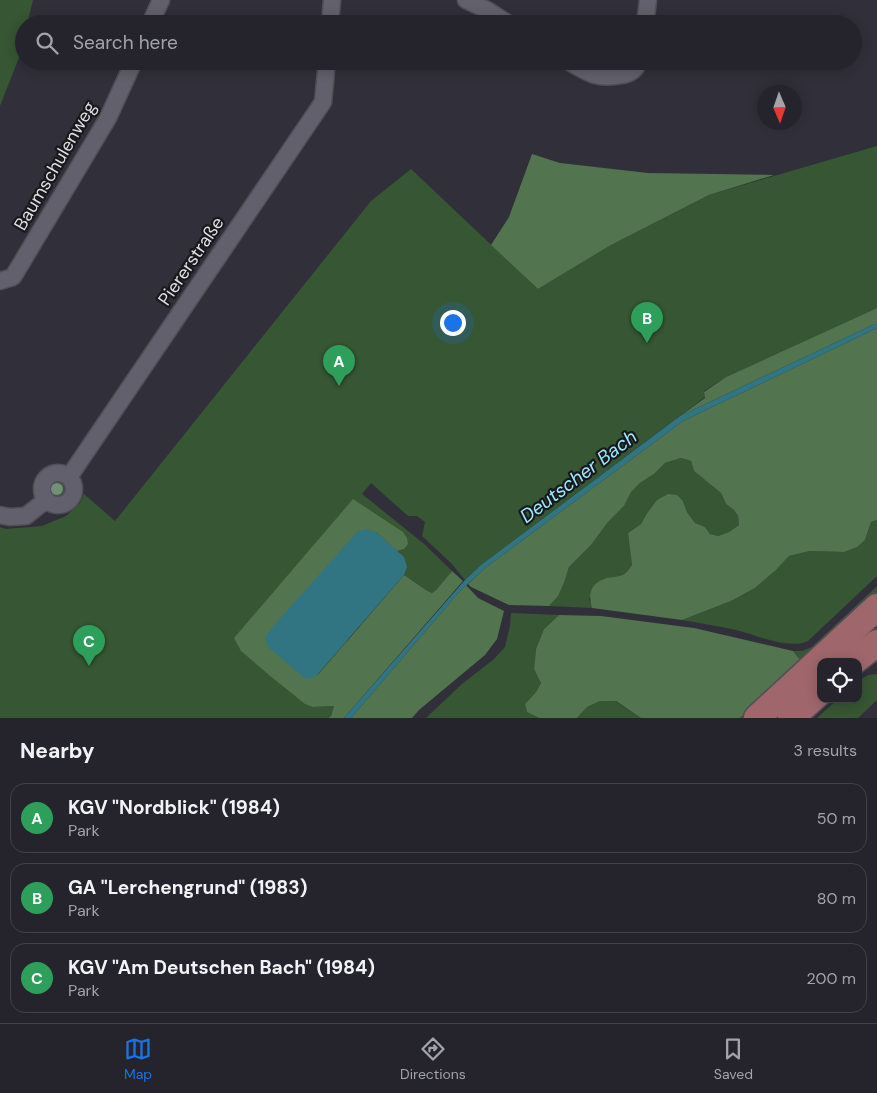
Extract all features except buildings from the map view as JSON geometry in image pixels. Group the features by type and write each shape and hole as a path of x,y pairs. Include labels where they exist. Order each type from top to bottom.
{"main road":[{"path":"757,718 875,611"},
{"path":"858,658 877,642"},
{"path":"791,718 817,694"}],"street":[{"path":"154,15 160,0"},
{"path":"331,15 332,0"},
{"path":"466,0 496,15"},
{"path":"646,15 648,0"},
{"name":"Baumschulenweg","path":"0,281 13,277 108,118 130,70"},
{"name":"Piererstraße","path":"69,477 323,102 326,70"},
{"path":"584,70 604,78 628,74 634,70"},
{"path":"59,472 69,477 74,491 69,500 55,505 46,500 41,490 44,479 48,475 59,472"},
{"path":"0,515 10,517 26,516 46,500"},
{"path":"875,611 870,624 877,642"}],"green space":[{"path":"0,0 33,0 29,15 15,15 15,68 0,106"},
{"path":"877,146 877,308 726,377 704,391 705,397 481,565 465,580 451,563 422,536 425,522 417,516 408,516 371,483 362,494 423,543 452,571 432,593 404,575 405,562 397,551 404,549 403,532 313,707 334,706 331,716 328,718 0,718 0,527 6,529 42,526 66,516 80,503 84,494 115,521 371,201 411,169 538,289 611,245 709,195"},
{"path":"532,154 560,163 648,173 774,175 709,195 611,245 538,289 491,245 509,217"},
{"path":"877,308 877,323 680,416 705,398 704,392 726,377"},
{"path":"877,328 877,520 871,522 865,540 857,547 844,552 810,551 789,556 755,588 731,601 682,620 592,608 590,594 593,587 599,581 624,574 632,565 628,533 641,524 657,500 668,494 677,495 683,501 687,512 695,523 705,527 710,534 718,536 729,532 739,525 738,516 726,504 721,493 694,471 691,461 681,458 665,463 631,492 624,506 608,522 591,545 569,567 558,596 549,606 509,605 468,584 485,568 683,421"},
{"path":"681,458 691,461 694,471 721,493 726,504 738,516 739,525 729,532 718,536 710,534 705,527 695,523 687,512 683,501 646,515 641,524 628,533 632,565 620,576 604,579 589,599 592,608 549,606 558,595 569,567 591,545 608,522 624,506 631,492 665,463"},
{"path":"58,479 65,482 68,489 65,496 58,499 51,496 48,489 51,482"},
{"path":"353,499 403,532 408,544 404,549 397,551 376,532 317,676 404,575 432,593 452,571 463,581 344,718 328,718 331,716 334,706 313,707 305,704 241,651 234,638"},
{"path":"877,520 877,576 808,641 791,644 782,643 736,630 682,620 731,601 755,588 789,556 810,551 844,552 865,540 871,522"},
{"path":"466,585 478,598 504,611 497,639 485,655 412,718 351,718 459,592"},
{"path":"877,586 877,596 744,718 740,718 801,661 793,651 802,651 812,647"},
{"path":"511,613 559,615 544,629 536,649 534,669 541,683 525,704 527,712 539,718 426,718 462,684 494,659 505,647"},
{"path":"559,615 601,616 694,628 793,651 801,661 740,718 641,718 616,701 600,701 587,707 577,718 539,718 527,712 525,704 541,683 534,669 536,649 544,629"},
{"path":"877,674 877,700 858,718 817,718 834,703 862,703 862,679 868,675"},
{"path":"600,701 615,701 641,718 577,718 587,707"}],"water":[{"path":"877,323 877,328 683,421 485,568 459,592 351,718 344,718 465,580 481,565 680,416"},
{"path":"366,529 376,532 404,557 407,567 404,575 316,676 309,679 302,676 269,648 265,638 357,532"}],"place":[{"name":"GA \"Lerchengrund\" (1983)","path":"647,343"},
{"name":"KGV \"Nordblick\" (1984)","path":"339,386"},
{"name":"KGV \"Am Deutschen Bach\" (1984)","path":"89,666"}],"water label":[{"name":"Deutscher Bach","path":"578,476"}]}
